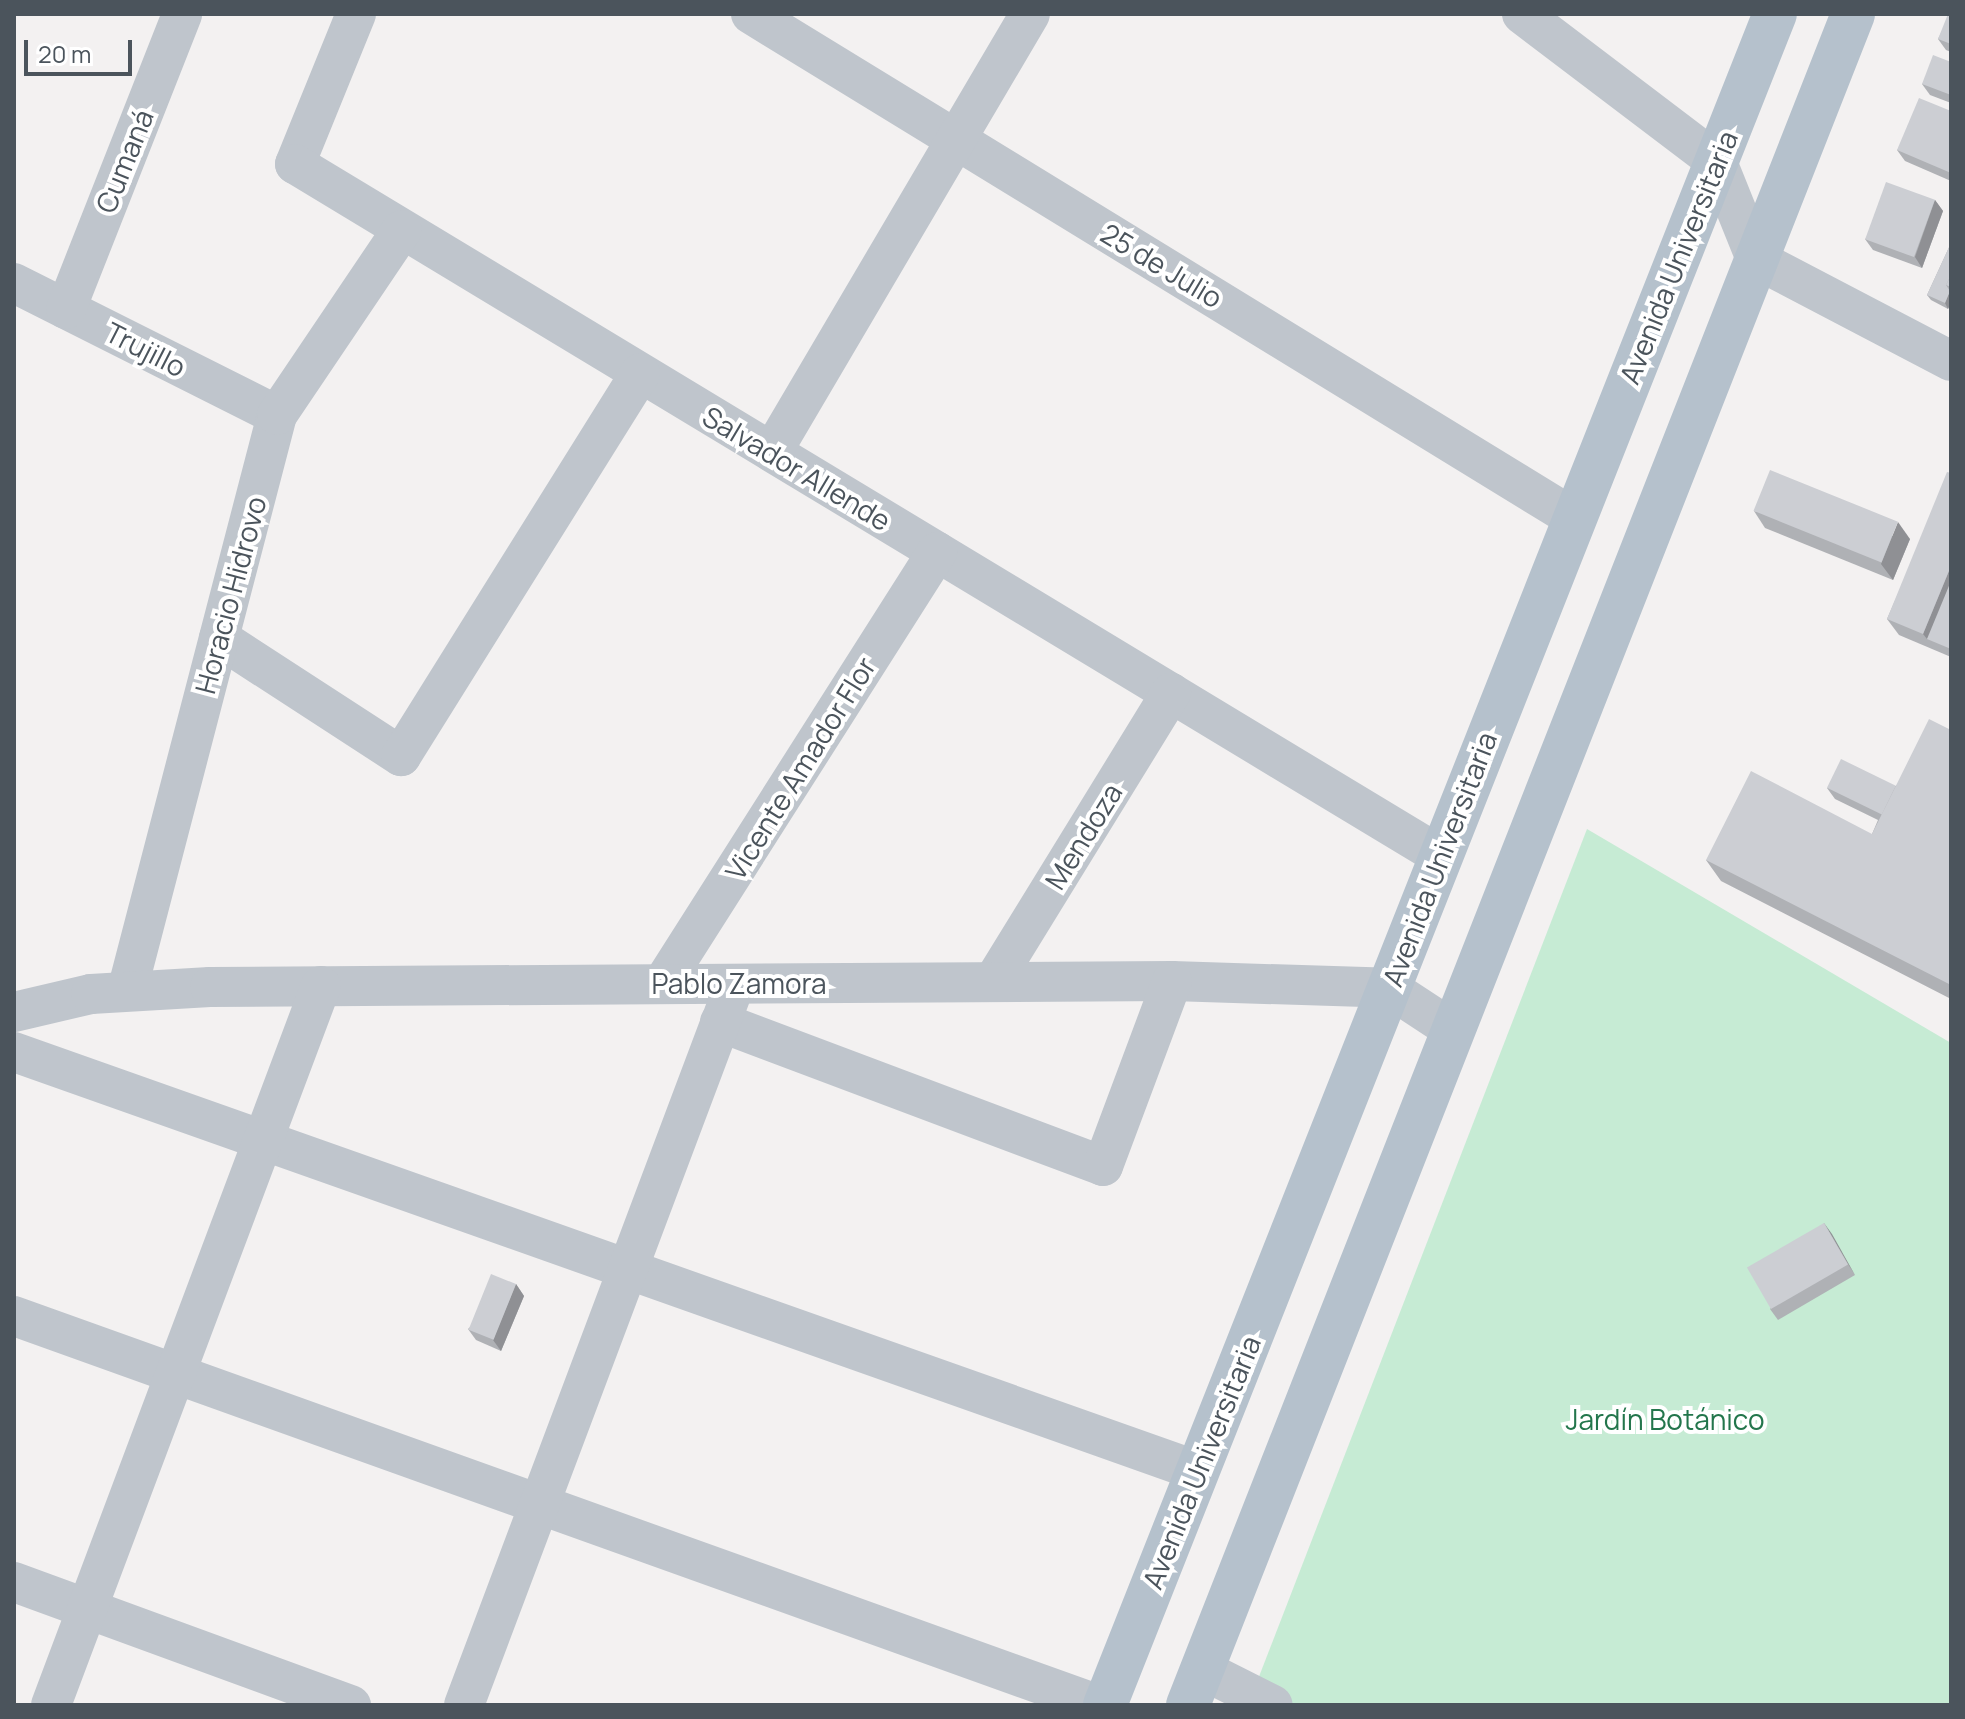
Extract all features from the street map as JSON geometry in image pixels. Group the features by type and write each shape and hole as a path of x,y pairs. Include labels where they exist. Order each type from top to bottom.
{"main road":[{"name":"Avenida Universitaria","path":"1102,1705 1198,1471 1572,517 1775,14"},
{"path":"1194,1687 1853,14"}],"street":[{"name":"Cumaná","path":"66,309 182,14"},
{"name":"Salvador Allende","path":"356,14 295,164 1439,855"},
{"name":"25 de Julio","path":"751,14 1572,517"},
{"path":"772,452 1030,14"},
{"path":"1522,14 1717,162 1756,259 1951,361"},
{"name":"Horacio Hidrovo","path":"127,991 277,415 402,230"},
{"name":"Trujillo","path":"14,283 277,415"},
{"path":"219,638 401,756 640,373"},
{"name":"Vicente Amador Flor","path":"663,983 937,552"},
{"name":"Mendoza","path":"995,979 1171,693"},
{"name":"Pablo Zamora","path":"14,1012 127,991 321,986 995,979 1389,988"},
{"path":"720,1022 1103,1166 1172,981"},
{"path":"464,1705 735,984"},
{"path":"51,1705 321,986"},
{"path":"1389,988 1453,1030"},
{"path":"14,1052 1198,1471"},
{"path":"14,1316 1102,1705"},
{"path":"14,1582 351,1705"},
{"path":"1194,1687 1273,1705"}],"green space":[{"name":"Jardín Botánico","path":"1587,829 1951,1043 1951,1705 1248,1705"}],"building":[{"path":"1948,14 1951,14 1951,44 1938,39"},
{"path":"1933,55 1951,62 1951,95 1922,84"},
{"path":"1919,98 1951,111 1951,173 1897,150"},
{"path":"1886,182 1935,200 1914,257 1865,239"},
{"path":"1951,243 1951,275 1946,285 1950,291 1945,303 1927,295"},
{"path":"1770,470 1898,522 1881,562 1754,511"},
{"path":"1947,472 1951,473 1951,566 1923,634 1887,619"},
{"path":"1951,581 1951,649 1927,639"},
{"path":"1929,719 1951,730 1949,984 1706,860 1751,771 1872,834"},
{"path":"1841,759 1896,786 1882,815 1827,788"},
{"path":"1824,1223 1848,1265 1771,1309 1747,1268"},
{"path":"491,1274 516,1284 494,1340 469,1330"}]}
